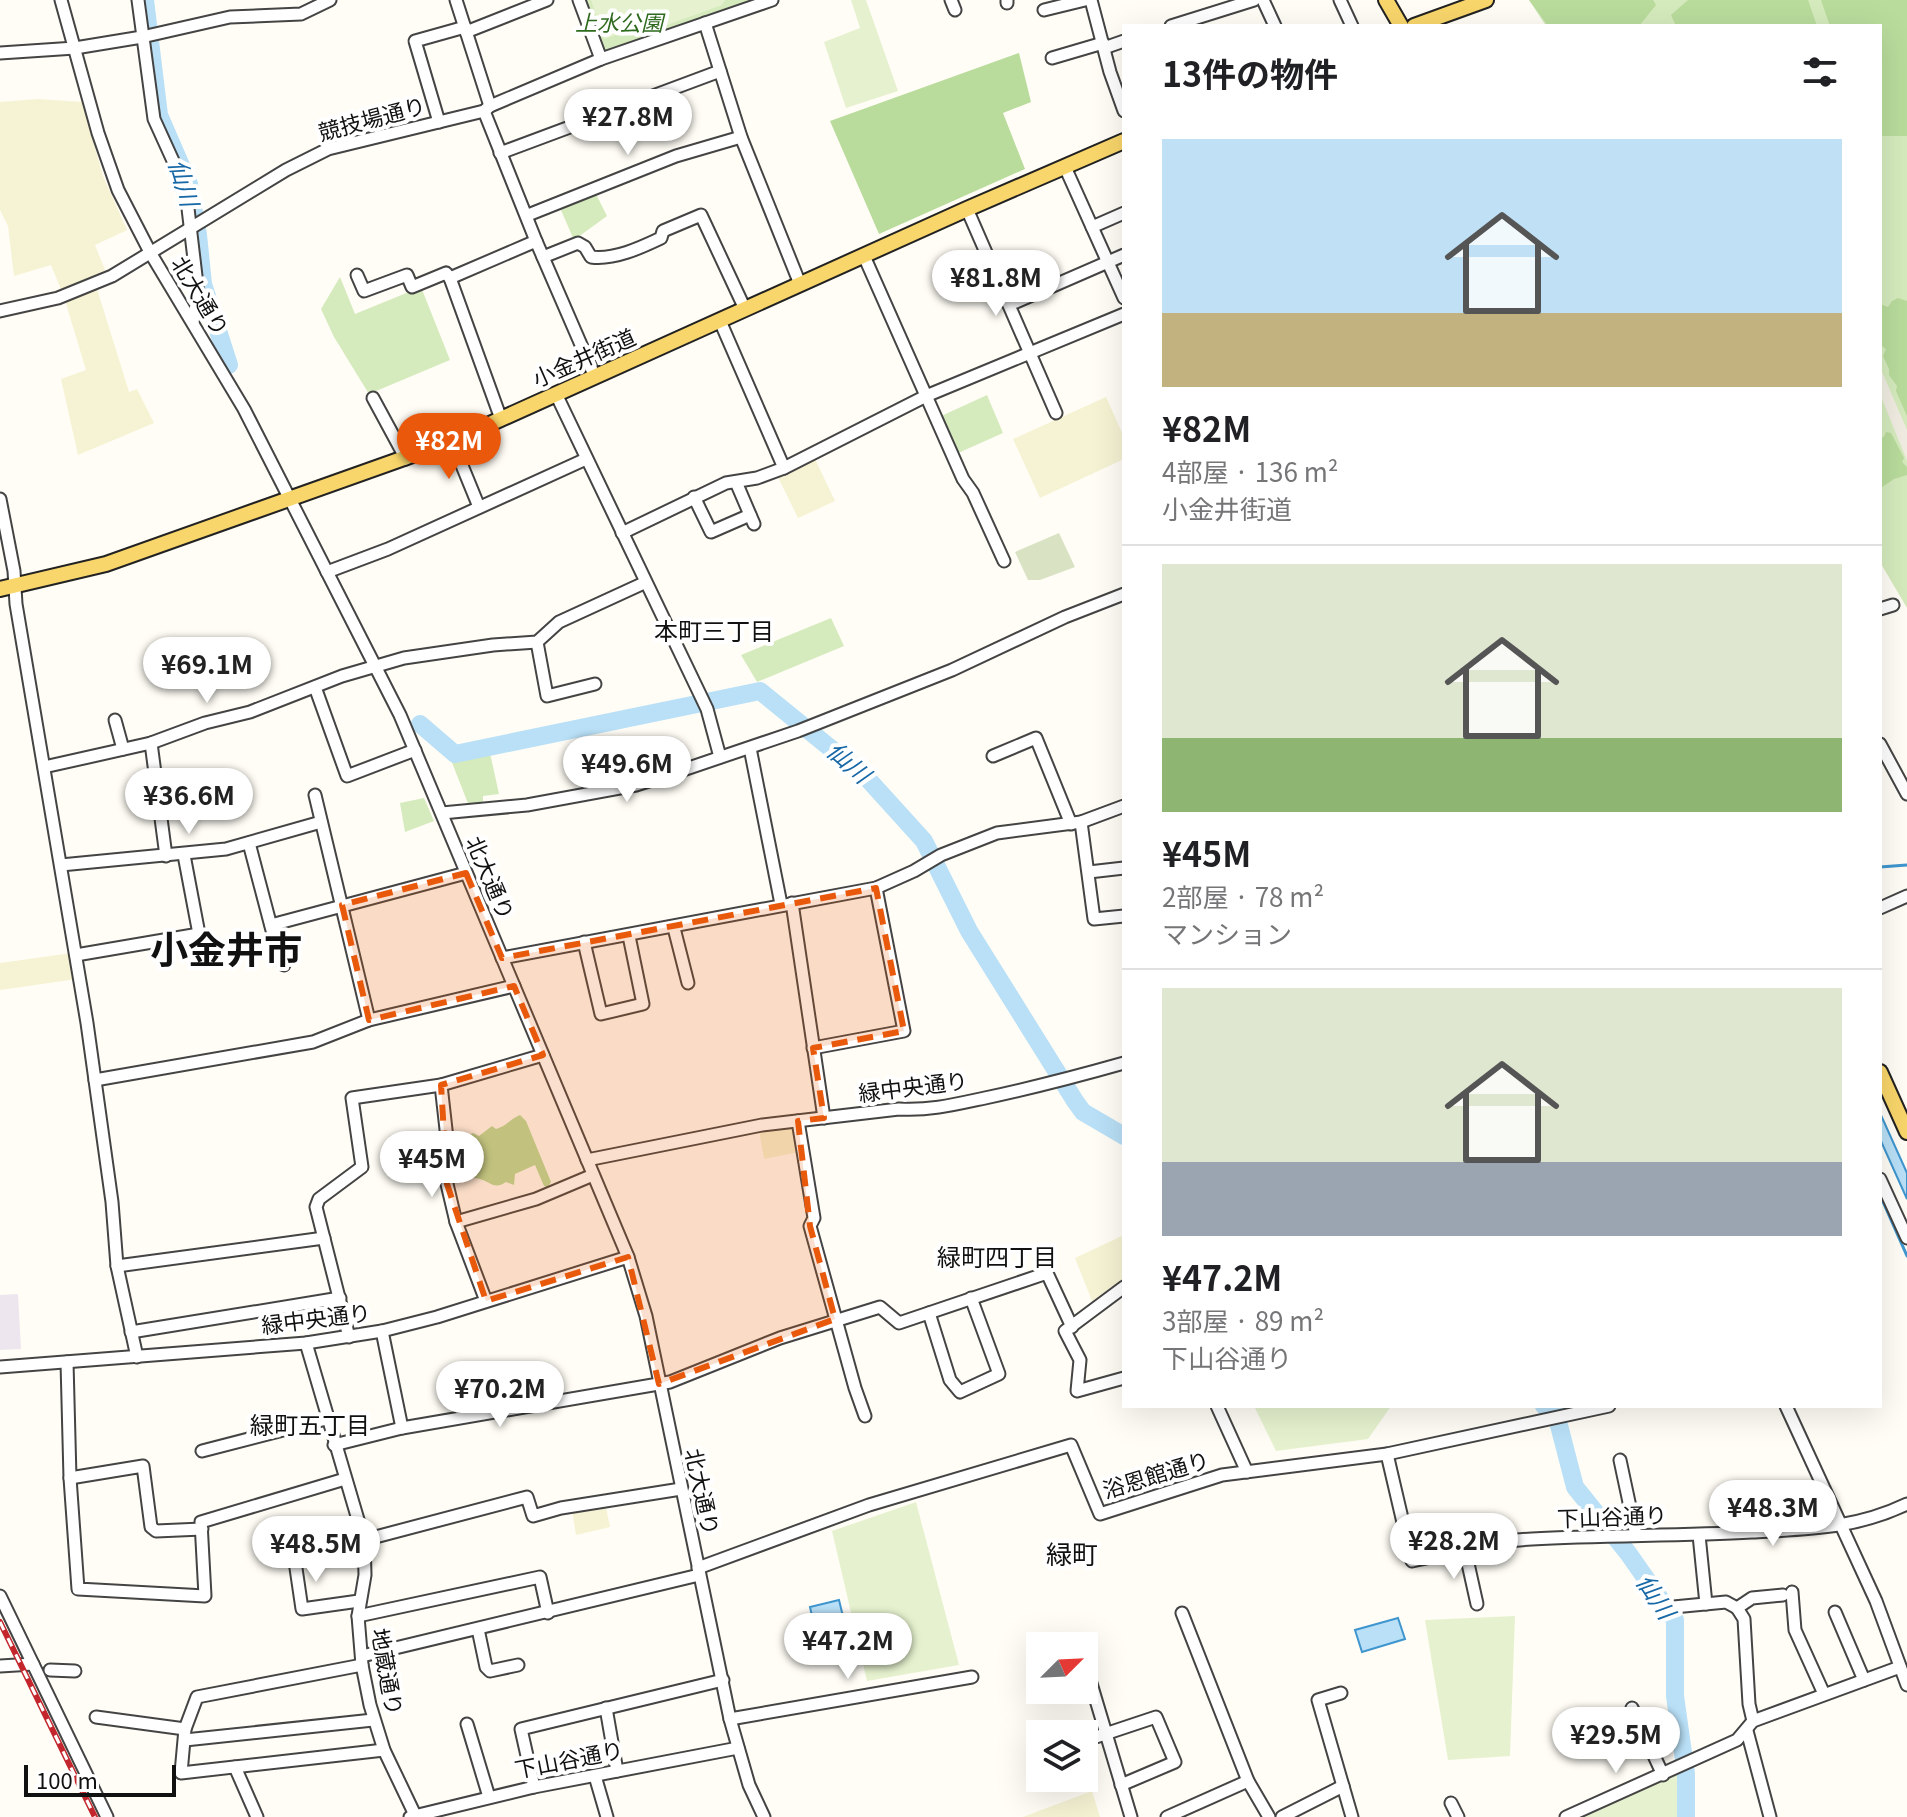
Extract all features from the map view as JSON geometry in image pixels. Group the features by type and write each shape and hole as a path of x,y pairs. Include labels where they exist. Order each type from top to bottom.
{"main road":[{"path":"1386,0 1400,24"},
{"path":"1420,24 1486,0"},
{"name":"小金井街道","path":"0,589 106,564 452,441 1122,142"},
{"path":"1882,1076 1906,1130"}],"street":[{"name":"北大通り","path":"61,0 98,133 118,190 151,254 234,391 375,666 442,813 628,1257 646,1316 730,1719 749,1785 764,1817"},
{"path":"138,0 147,36 154,119 179,174 196,226 199,302 193,322"},
{"path":"0,53 75,48 230,17 301,14 330,0"},
{"path":"456,0 500,153 595,377"},
{"path":"439,122 415,41 466,29 547,0"},
{"path":"579,0 601,59"},
{"name":"競技場通り","path":"0,311 68,294 112,276 286,170 328,149 487,108 601,59 772,0"},
{"path":"1044,10 1085,0"},
{"path":"1091,0 1122,104"},
{"path":"1177,24 1254,0"},
{"path":"1263,0 1274,24"},
{"path":"1340,0 1351,24"},
{"path":"705,23 741,137 800,284"},
{"path":"1052,58 1122,42"},
{"path":"500,153 720,71"},
{"path":"528,215 676,156 741,137"},
{"path":"1065,167 1122,294"},
{"path":"967,209 1052,407"},
{"path":"1092,227 1122,214"},
{"path":"543,257 578,243 585,247 591,257 604,259 642,247 661,238 663,231 701,215 745,309"},
{"path":"450,278 536,241"},
{"path":"864,256 963,479 973,493 1004,561"},
{"path":"1009,305 1122,256"},
{"path":"357,275 364,291 407,275 412,287 446,273 501,419"},
{"path":"622,533 694,497 784,468 926,396 1122,315"},
{"path":"720,321 784,468"},
{"path":"556,394 707,709 720,757"},
{"path":"373,398 406,459"},
{"path":"452,441 479,507"},
{"path":"327,572 388,549 586,459"},
{"path":"694,497 711,532 752,520 736,482"},
{"path":"0,499 76,955 112,1202 117,1266 137,1357"},
{"path":"44,767 151,743 205,723 250,712 375,666 429,653 537,642 559,622 644,583"},
{"path":"442,813 527,805 636,785 804,729 952,670 1065,617 1122,595"},
{"path":"1882,608 1893,605"},
{"path":"537,642 547,696 595,684"},
{"path":"315,687 347,776 415,750"},
{"path":"115,720 123,749"},
{"path":"993,756 1036,738 1076,823 1089,872 1094,919 1122,916"},
{"path":"151,743 166,856"},
{"path":"750,748 786,903 824,1118"},
{"path":"1882,748 1907,794"},
{"path":"315,795 369,1020"},
{"path":"502,958 876,888 941,855 997,833 1076,823 1122,807"},
{"path":"61,865 184,855 249,843 321,822"},
{"path":"249,843 278,953 284,965"},
{"path":"76,955 199,934 184,855"},
{"path":"1089,872 1122,868"},
{"path":"271,925 466,873"},
{"path":"813,1048 904,1031 876,888"},
{"path":"1882,907 1907,896"},
{"path":"674,928 688,983"},
{"path":"584,942 601,1014 643,1004 629,936"},
{"path":"95,1080 313,1042 369,1020 514,986"},
{"path":"349,1337 316,1207 319,1199 362,1167 352,1098 441,1085 543,1055"},
{"name":"緑中央通り","path":"587,1160 762,1125 943,1106 1055,1083 1122,1064"},
{"path":"441,1085 450,1165 447,1184 456,1222 486,1301"},
{"path":"798,1121 814,1218 810,1226 865,1416"},
{"path":"456,1222 536,1199 593,1175"},
{"path":"1882,1188 1907,1238"},
{"path":"117,1266 324,1238"},
{"name":"緑中央通り","path":"0,1367 349,1337 382,1331 628,1257"},
{"path":"334,1445 402,1428 659,1384 704,1370 835,1319 880,1307 899,1323 1047,1273 1072,1327"},
{"path":"1122,1289 1065,1331 1080,1360 1077,1391 1122,1379"},
{"path":"131,1332 340,1298"},
{"path":"929,1313 950,1380 960,1392 999,1374 971,1298"},
{"path":"382,1331 402,1428"},
{"name":"地蔵通り","path":"306,1343 362,1535 365,1575 358,1616 362,1661 373,1720 413,1816"},
{"path":"67,1362 70,1478 78,1589 205,1596 201,1522 345,1479"},
{"path":"1218,1408 1247,1472"},
{"name":"浴恩館通り","path":"699,1571 869,1505 1071,1445 1100,1514 1222,1475 1387,1454 1599,1408"},
{"path":"1787,1408 1876,1601 1907,1685"},
{"path":"202,1451 326,1419"},
{"name":"下山谷通り","path":"1387,1454 1412,1561 1501,1542 1841,1526 1884,1515 1907,1504"},
{"path":"1620,1460 1631,1536"},
{"path":"70,1478 147,1466 151,1527 156,1531 202,1529"},
{"path":"270,1544 362,1535 527,1497 533,1516 561,1508 681,1489"},
{"path":"1699,1535 1706,1604"},
{"path":"292,1541 302,1609 359,1601"},
{"path":"1465,1550 1477,1604"},
{"path":"384,1750 181,1773 185,1735 193,1703 203,1694 362,1661 699,1571"},
{"path":"358,1616 540,1577 548,1613"},
{"path":"1737,1608 1752,1598 1788,1594 1795,1630 1824,1694"},
{"path":"0,1596 107,1817"},
{"path":"1663,1608 1726,1602 1737,1608 1744,1619 1750,1726 1770,1817"},
{"path":"1835,1612 1864,1680"},
{"path":"1182,1613 1248,1781 1265,1816"},
{"path":"478,1629 486,1667 490,1671 518,1665"},
{"path":"0,1666 33,1664"},
{"path":"1566,1817 1737,1740 1750,1726 1824,1694 1900,1667"},
{"path":"50,1670 75,1671"},
{"path":"730,1719 972,1677"},
{"path":"534,1787 521,1729 723,1680"},
{"path":"1341,1693 1318,1700 1352,1817"},
{"path":"1096,1704 1131,1817"},
{"path":"606,1708 617,1771"},
{"path":"1632,1708 1663,1775"},
{"path":"96,1717 185,1735 373,1720"},
{"path":"1098,1736 1156,1717 1175,1762 1121,1785"},
{"path":"467,1724 489,1797"},
{"name":"下山谷通り","path":"413,1816 534,1787 738,1748"},
{"path":"235,1767 257,1817"},
{"path":"595,1776 607,1817"},
{"path":"1167,1817 1248,1781"},
{"path":"1282,1817 1343,1786"},
{"path":"1451,1803 1458,1817"}],"highlighted area":[{"path":"466,873 502,958 876,888 904,1031 813,1048 824,1118 798,1121 810,1226 835,1319 659,1384 628,1257 486,1301 447,1184 441,1085 543,1055 514,986 369,1020 342,905"}],"shaded area":[{"path":"38,99 82,102 103,176 127,230 95,245 105,270 93,276 129,392 137,389 154,423 78,455 61,379 86,370 64,297 51,265 14,276 8,226 0,210 0,102"},
{"path":"1882,372 1907,430 1907,461 1882,399"},
{"path":"1106,397 1122,433 1122,460 1040,498 1013,439"},
{"path":"814,457 835,501 798,518 777,475"},
{"path":"72,953 77,979 0,990 0,963"},
{"path":"794,1126 799,1152 764,1159 759,1130"},
{"path":"1122,1236 1122,1279 1092,1301 1075,1258"},
{"path":"18,1294 21,1349 0,1350 0,1295"},
{"path":"605,1503 610,1527 576,1535 572,1510"},
{"path":"1092,1792 1100,1817 1023,1817"}],"green space":[{"name":"上水公園","path":"585,0 758,0 603,54"},
{"name":"上水公園","path":"591,0 725,0 722,5 650,31 646,24 604,39"},
{"path":"851,0 866,0 898,91 846,108 824,42 860,28"},
{"path":"1529,0 1907,0 1907,608 1882,565 1882,24 1545,24"},
{"path":"1529,0 1653,0 1656,5 1641,24 1547,24"},
{"path":"1688,0 1808,0 1816,24 1675,24 1671,15"},
{"path":"1821,0 1907,0 1907,136 1882,136 1882,24 1829,24"},
{"path":"1019,53 1031,102 1003,113 1025,169 879,234 830,121"},
{"path":"596,194 607,216 574,240 560,208"},
{"path":"340,277 355,314 421,287 450,360 369,394 334,337 321,309"},
{"path":"1898,298 1907,301 1907,416 1883,356 1886,349 1882,346 1882,305 1888,307"},
{"path":"987,395 1003,433 956,454 939,417"},
{"path":"1886,432 1891,433 1904,458 1902,462 1907,467 1907,475 1882,487 1882,437"},
{"path":"1059,533 1075,567 1040,580 1028,580 1015,552"},
{"path":"831,618 844,646 757,682 741,655"},
{"path":"490,753 499,794 483,796 483,804 469,806 451,760"},
{"path":"424,798 434,821 405,832 400,803"},
{"path":"520,1115 526,1121 551,1182 548,1187 544,1186 535,1165 515,1174 514,1185 506,1182 494,1185 465,1176 458,1140 473,1133 479,1136 492,1126 500,1128"},
{"path":"1255,1408 1390,1408 1368,1439 1276,1451"},
{"path":"916,1502 959,1665 867,1681 832,1531"},
{"path":"1515,1616 1510,1756 1448,1760 1425,1620"},
{"path":"1680,1772 1680,1817 1576,1817"}],"water":[{"path":"1882,1117 1907,1173 1907,1199 1882,1143"},
{"path":"839,1600 849,1641 819,1648 810,1607"},
{"path":"1398,1618 1405,1639 1362,1652 1355,1630"}],"waterway":[{"name":"仙川","path":"145,0 159,115 189,184 203,284 229,365"},
{"path":"1274,11 1280,24"},
{"name":"仙川","path":"420,724 455,754 760,691 866,777 924,841 969,931 1075,1101 1083,1112 1122,1135"},
{"path":"1882,867 1907,865"},
{"path":"1882,1200 1907,1256"},
{"name":"仙川","path":"1550,1408 1555,1410 1575,1487 1628,1553 1675,1620 1675,1696 1686,1774 1686,1817"}],"railway":[{"path":"0,1622 95,1817"}],"district":[{"name":"本町三丁目","path":"714,632"},
{"name":"小金井市","path":"226,951"},
{"name":"緑町四丁目","path":"997,1258"},
{"name":"緑町五丁目","path":"310,1426"},
{"name":"緑町","path":"1072,1555"}]}
